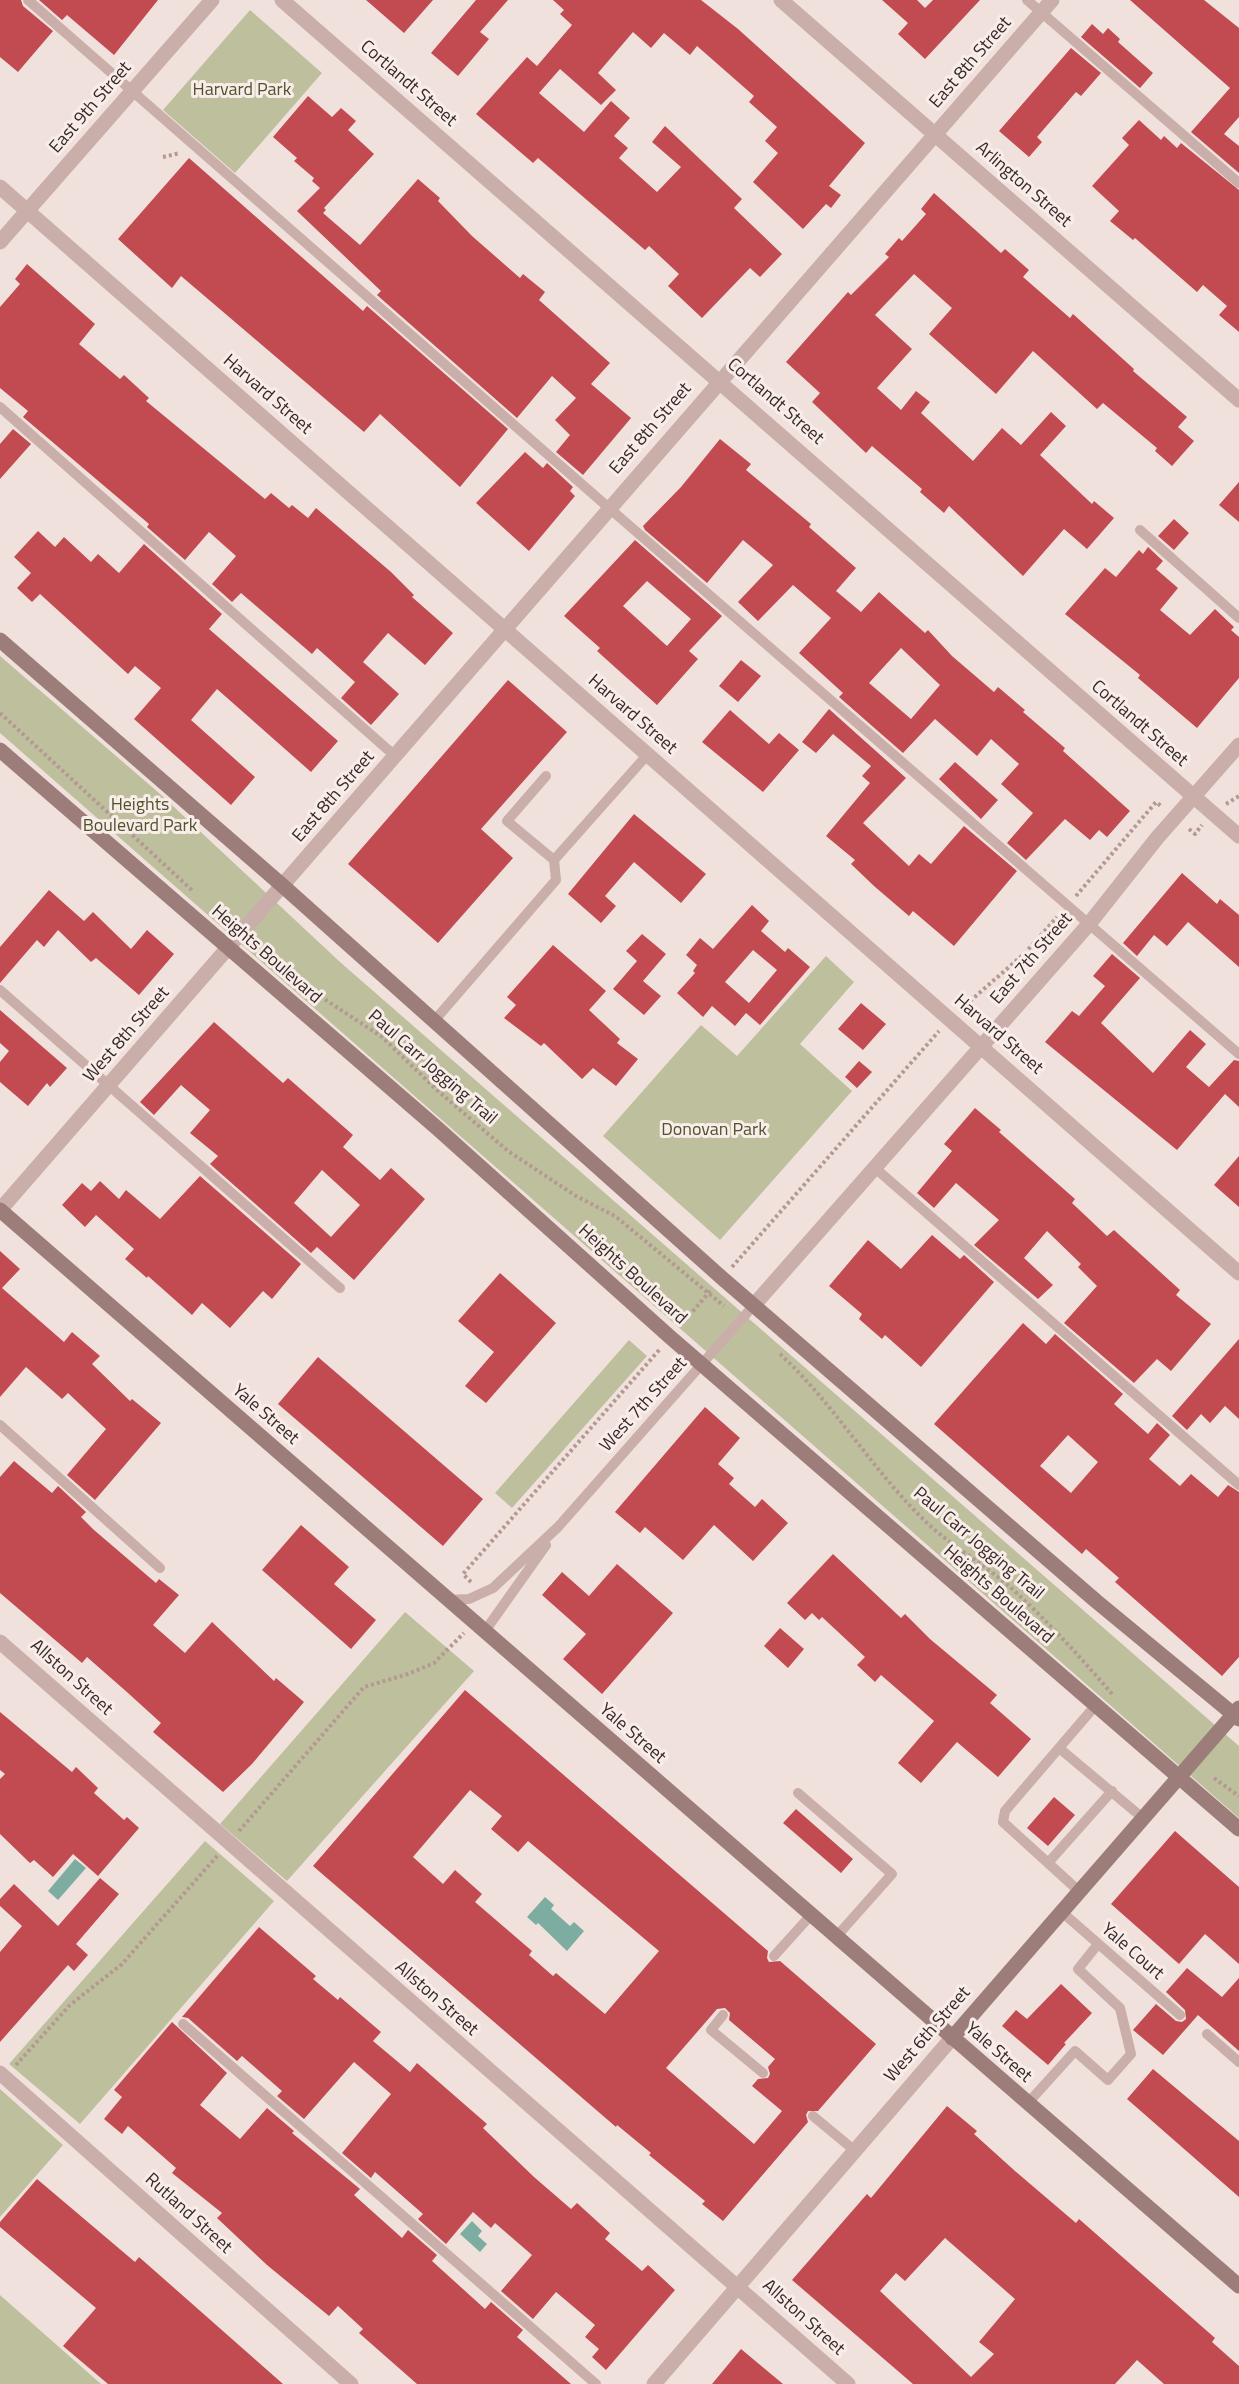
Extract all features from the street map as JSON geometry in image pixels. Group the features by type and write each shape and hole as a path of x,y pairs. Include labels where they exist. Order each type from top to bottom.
{"main road":[{"path":"0,640 283,886 754,1305 1096,1601 1237,1714"},
{"name":"Heights Boulevard","path":"0,750 437,1128 702,1364 1239,1829"},
{"name":"Yale Street","path":"0,1210 1239,2286"},
{"name":"West 6th Street","path":"952,2038 1237,1714"}],"street":[{"name":"East 9th Street","path":"0,242 212,0"},
{"name":"Cortlandt Street","path":"282,0 720,380 1239,836"},
{"name":"Arlington Street","path":"781,0 1239,400"},
{"name":"East 8th Street","path":"283,886 1052,0"},
{"name":"Harvard Street","path":"0,187 1239,1273"},
{"name":"East 7th Street","path":"754,1305 1089,924 1193,797 1239,745"},
{"name":"West 8th Street","path":"0,1210 283,886"},
{"name":"Allston Street","path":"0,1642 848,2384"},
{"name":"West 6th Street","path":"654,2384 952,2038"},
{"name":"Rutland Street","path":"5,2073 351,2384"}],"lane":[{"path":"28,0 1239,1054"},
{"path":"1027,0 1239,183"},
{"path":"0,407 395,756"},
{"path":"1140,530 1239,618"},
{"path":"554,860 648,754"},
{"path":"434,1021 556,880 554,860 507,821 546,776"},
{"path":"0,990 340,1288"},
{"path":"875,1168 1239,1485"},
{"name":"West 7th Street","path":"448,1600 469,1599 493,1588 558,1527 754,1305"},
{"path":"0,1425 160,1568"},
{"name":"West 7th Street","path":"485,1631 558,1527"},
{"path":"1081,1893 1003,1822 1005,1811 1095,1706"},
{"path":"1059,1748 1144,1819"},
{"path":"1048,1863 1112,1791"},
{"path":"798,1793 892,1874 836,1938"},
{"name":"Yale Court","path":"1063,1913 1180,2015"},
{"path":"774,1956 811,1916"},
{"path":"1028,2104 1075,2051 1108,2080 1131,2054 1120,2008 1078,1969 1098,1944"},
{"path":"723,2015 711,2030 763,2073"},
{"path":"183,2024 596,2384"},
{"path":"1207,2034 1239,2062"},
{"path":"813,2116 854,2150"}],"path":[{"path":"0,713 198,895"},
{"path":"1225,805 1239,796"},
{"path":"1072,901 1156,802 1163,808"},
{"path":"1186,826 1195,834 1203,824"},
{"path":"968,1002 1024,953 1063,910"},
{"name":"Paul Carr Jogging Trail","path":"292,977 382,1037 438,1091 508,1151 576,1196 615,1216 725,1306"},
{"path":"734,1265 940,1029"},
{"path":"678,1328 713,1288"},
{"path":"463,1574 658,1351"},
{"name":"Paul Carr Jogging Trail","path":"776,1351 833,1409 877,1470 922,1519 1008,1585 1049,1623 1117,1699"},
{"path":"232,1838 364,1687 429,1665 460,1637"},
{"path":"1214,1778 1239,1796"},
{"path":"5,2073 70,2005 122,1964 222,1850"}],"green space":[{"name":"Harvard Park","path":"250,10 322,73 235,173 163,110"},
{"name":"Heights Boulevard Park","path":"0,656 159,793 340,962 1239,1746 1239,1818 0,733"},
{"name":"Donovan Park","path":"826,956 854,982 800,1044 852,1091 720,1240 603,1136 701,1025 737,1056"},
{"path":"629,1340 647,1356 512,1508 495,1493"},
{"path":"405,1612 474,1671 287,1881 220,1824"},
{"path":"205,1841 274,1901 80,2124 9,2064"},
{"path":"0,2089 63,2145 0,2217"},
{"path":"0,2295 101,2384 0,2384"}],"water":[{"path":"75,1859 86,1868 58,1900 48,1891"},
{"path":"545,1897 554,1905 551,1909 570,1926 574,1922 584,1931 567,1951 538,1923 536,1925 527,1917"},
{"path":"472,2221 482,2231 478,2236 487,2244 480,2252 460,2234"}],"building":[{"path":"0,0 21,0 23,6 53,31 18,72 0,57"},
{"path":"39,0 158,0 114,55 67,15 62,20"},
{"path":"366,0 433,0 404,33"},
{"path":"476,0 508,0 480,32 489,39 458,76 431,53"},
{"path":"553,0 701,0 738,29 865,143 829,186 841,195 831,208 826,204 803,229 753,182 778,153 765,141 777,127 749,102 754,96 697,46 690,55 664,33 651,48 633,32 598,73 616,90 601,105 560,69 539,93 584,132 611,101 630,118 614,136 628,148 619,158 657,192 681,167 652,142 665,126 742,199 734,208 782,254 760,277 750,268 702,318 668,286 679,274 649,246 645,250 538,158 533,163 476,114 527,57 537,66 572,25 560,14 564,10"},
{"path":"882,0 917,0 925,8 933,0 980,0 925,59 898,34 908,23"},
{"path":"1130,0 1204,0 1239,28 1239,117 1224,134 1239,146 1239,173 1191,132 1230,88"},
{"path":"1092,24 1103,34 1108,28 1120,39 1118,42 1153,73 1140,88 1081,37"},
{"path":"1071,48 1101,73 1081,96 1076,92 1037,137 1042,142 1029,157 999,131"},
{"path":"308,96 332,117 341,108 356,121 348,130 374,154 324,208 326,210 323,213 360,245 418,179 440,198 438,201 472,236 520,278 523,274 545,292 539,300 610,363 591,384 631,418 583,475 556,452 570,435 555,420 576,398 552,376 517,418 377,295 381,291 297,211 320,188 312,181 314,178 294,161 297,158 273,137"},
{"path":"1139,120 1161,140 1164,136 1177,148 1181,143 1239,190 1239,332 1219,315 1227,306 1203,285 1197,292 1135,238 1133,240 1110,221 1119,211 1092,186 1129,145 1122,138"},
{"path":"189,158 363,311 367,306 508,429 460,487 380,414 364,432 181,276 172,288 118,239"},
{"path":"934,193 1001,253 1005,249 1029,270 1023,277 1070,318 1073,314 1134,369 1133,371 1187,417 1178,427 1194,441 1172,466 1155,451 1157,448 1103,403 1097,409 1033,351 996,394 929,334 952,308 914,274 875,315 912,349 877,388 901,410 916,391 930,402 921,413 973,461 1002,428 1021,445 1051,412 1066,426 1040,455 1092,504 1094,501 1114,518 1087,549 1064,529 1023,576 949,506 944,513 920,492 922,489 872,446 866,453 812,402 820,393 786,362 848,292 851,295 889,257 885,254 899,238 902,241 926,214 921,209"},
{"path":"27,264 95,324 79,344 120,379 124,375 149,398 146,401 265,499 271,493 289,508 292,505 308,518 316,508 391,572 414,595 412,597 453,633 425,665 388,633 363,662 399,694 371,725 341,698 355,682 317,648 312,654 241,593 232,602 212,584 236,556 209,532 185,560 147,527 149,524 23,417 28,411 0,388 0,307 20,284 15,279"},
{"path":"13,429 31,444 0,479 0,444"},
{"path":"720,439 751,464 746,470 811,524 809,527 856,568 836,591 861,612 879,592 925,633 928,630 952,656 994,692 998,687 1025,710 1023,712 1065,748 1063,751 1130,811 1107,837 1099,830 1090,840 1065,819 1026,860 1007,843 1033,813 1001,784 1019,764 991,739 977,756 935,719 903,753 839,697 843,693 799,653 831,618 793,585 758,621 738,602 773,565 743,540 707,583 645,530 643,526 681,487","holes":["901,648 940,685 911,719 869,683"]},
{"path":"525,452 543,468 547,463 573,487 570,491 575,496 529,551 476,503"},
{"path":"1239,482 1239,522 1219,505"},
{"path":"1174,519 1189,533 1174,550 1158,536"},
{"path":"38,531 55,547 64,537 91,562 98,554 119,573 144,544 222,614 209,629 338,741 311,772 217,689 191,720 255,777 231,805 134,719 161,688 135,666 128,674 40,594 32,602 17,588 31,573 14,557"},
{"path":"635,540 722,616 689,651 698,659 657,705 597,651 600,648 564,616","holes":["647,581 691,619 667,646 623,606"]},
{"path":"1148,547 1163,561 1156,569 1178,588 1160,610 1190,635 1215,609 1234,627 1231,630 1239,637 1239,678 1197,728 1138,678 1140,675 1065,614 1105,568 1116,577 1139,550 1143,554"},
{"path":"741,660 761,676 738,702 719,686"},
{"path":"508,680 567,732 481,829 513,858 438,943 348,864"},
{"path":"829,709 906,778 863,823 909,866 919,854 931,864 964,826 1017,871 954,946 913,911 909,916 874,886 851,864 855,860 826,836 870,783 862,776 871,766 833,734 816,753 802,742"},
{"path":"730,710 769,744 779,733 799,750 763,792 702,742"},
{"path":"955,762 998,800 981,819 939,779"},
{"path":"634,814 706,874 681,903 634,862 605,896 616,906 601,923 568,894"},
{"path":"1182,873 1217,904 1220,899 1239,915 1239,967 1188,922 1167,946 1154,935 1137,956 1123,943"},
{"path":"49,890 84,921 93,912 131,949 147,930 174,954 139,995 96,958 91,962 58,930 44,947 37,940 0,983 0,947"},
{"path":"752,905 769,921 761,931 785,952 788,948 810,967 760,1025 746,1013 735,1026 712,1006 703,1017 677,993 695,973 693,971 697,965 686,955 700,938 713,949","holes":["753,950 777,970 749,1003 725,982"]},
{"path":"642,934 666,954 643,981 661,996 644,1015 613,989 637,961 626,951"},
{"path":"553,945 606,991 589,1010 620,1039 617,1043 638,1059 616,1086 593,1068 582,1079 544,1043 541,1046 504,1018 516,1005 507,997"},
{"path":"1112,954 1140,978 1101,1023 1153,1073 1190,1030 1206,1044 1186,1067 1209,1087 1234,1060 1239,1061 1239,1107 1225,1094 1177,1150 1045,1042 1072,1011 1079,1016 1105,986 1093,976"},
{"path":"861,1003 886,1024 863,1050 838,1029"},
{"path":"0,1010 67,1068 50,1087 47,1083 28,1106 0,1082 0,1062 9,1051 0,1043"},
{"path":"214,1022 283,1083 288,1078 353,1135 343,1147 380,1180 391,1168 425,1199 354,1280 317,1247 311,1253 210,1164 218,1156 190,1133 210,1110 181,1085 154,1115 140,1102","holes":["322,1170 360,1205 331,1237 294,1203"]},
{"path":"859,1061 872,1072 857,1088 845,1077"},
{"path":"975,1108 1075,1199 1072,1203 1107,1236 1114,1230 1180,1290 1176,1295 1211,1324 1171,1371 1157,1359 1134,1383 1064,1323 1097,1286 1078,1267 1081,1264 1047,1231 1024,1258 1053,1285 1038,1299 974,1245 999,1220 956,1183 934,1208 917,1193 952,1151 944,1144"},
{"path":"1239,1156 1239,1207 1214,1185"},
{"path":"200,1176 301,1264 272,1299 263,1291 230,1328 202,1303 192,1315 148,1276 147,1278 125,1259 134,1249 96,1215 85,1227 62,1205 82,1183 91,1191 100,1181 119,1199 126,1190 160,1219"},
{"path":"932,1235 960,1259 964,1255 994,1282 921,1367 885,1335 882,1339 859,1319 862,1314 829,1286 868,1240 901,1269"},
{"path":"0,1251 20,1269 2,1288 64,1342 72,1332 100,1356 92,1364 130,1401 132,1399 161,1423 95,1500 67,1475 106,1429 68,1393 62,1399 26,1367 0,1397"},
{"path":"500,1273 556,1323 486,1403 465,1386 494,1352 458,1321"},
{"path":"1023,1323 1046,1344 1055,1334 1123,1394 1114,1404 1148,1434 1157,1423 1170,1435 1149,1459 1180,1486 1191,1474 1218,1497 1228,1485 1239,1492 1239,1657 1222,1676 1115,1582 1119,1578 1086,1549 1082,1554 934,1424","holes":["1068,1435 1098,1462 1071,1493 1040,1466"]},
{"path":"1239,1339 1239,1419 1225,1406 1210,1423 1201,1414 1187,1430 1172,1416"},
{"path":"318,1357 483,1499 443,1546 278,1404"},
{"path":"705,1407 740,1438 718,1464 734,1478 729,1484 755,1507 762,1499 788,1523 753,1561 714,1525 683,1560 645,1527 640,1533 615,1512"},
{"path":"14,1461 52,1493 58,1486 86,1512 81,1517 94,1530 156,1583 159,1579 179,1595 153,1625 185,1653 212,1622 274,1681 276,1678 304,1702 252,1764 223,1792 153,1732 161,1723 128,1693 87,1657 82,1663 0,1593 0,1477"},
{"path":"301,1525 349,1567 334,1584 376,1620 351,1649 262,1570"},
{"path":"833,1554 901,1618 905,1614 930,1639 997,1695 990,1703 1031,1739 998,1777 957,1742 921,1783 898,1763 934,1721 881,1675 875,1682 857,1665 865,1657 822,1617 819,1620 812,1613 805,1620 787,1603"},
{"path":"617,1564 673,1613 602,1694 563,1659 586,1634 542,1595 562,1572 589,1596"},
{"path":"780,1628 804,1649 788,1668 764,1646"},
{"path":"465,1690 768,1951 769,1962 780,1961 876,2044 818,2111 808,2111 806,2115 808,2122 723,2221 702,2204 705,2201 649,2155 651,2153 617,2125 616,2127 313,1866","holes":["470,1790 502,1816 491,1829 518,1852 528,1841 659,1951 605,2014 556,1973 553,1976 529,1955 532,1951 475,1902 482,1894 455,1870 443,1884 413,1857","725,2008 730,2013 729,2020 775,2059 768,2067 770,2074 768,2078 758,2079 752,2086 782,2111 754,2144 666,2068 717,2009"]},
{"path":"0,1712 72,1772 76,1767 98,1788 94,1793 124,1820 127,1817 139,1828 98,1876 73,1854 53,1877 34,1860 30,1863 0,1834 0,1779 5,1774 0,1770"},
{"path":"1054,1797 1075,1815 1048,1846 1027,1828"},
{"path":"796,1809 853,1859 841,1873 783,1823"},
{"path":"1175,1831 1239,1887 1239,1964 1205,1934 1179,1964 1111,1904"},
{"path":"100,1878 119,1894 76,1944 88,1955 74,1971 68,1965 0,2042 0,1952 22,1926 0,1906 0,1899 14,1884 58,1926"},
{"path":"259,1927 316,1976 313,1979 338,2000 340,1997 381,2032 373,2041 410,2072 417,2063 487,2124 483,2128 534,2177 571,2209 577,2203 610,2233 605,2239 642,2271 648,2265 675,2290 606,2370 592,2357 599,2349 585,2337 595,2325 556,2292 533,2319 501,2291 532,2255 495,2223 491,2228 473,2212 446,2244 418,2219 423,2214 375,2172 371,2178 342,2153 391,2094 354,2062 304,2119 277,2096 282,2091 242,2056 237,2061 188,2018 182,2017"},
{"path":"1187,1968 1222,1997 1239,1978 1239,2051 1198,2015 1163,2055 1133,2030 1156,2004 1176,2021 1182,2022 1186,2019 1185,2010 1166,1992"},
{"path":"1061,1984 1092,2013 1064,2043 1066,2044 1048,2065 1002,2026 1016,2010 1027,2019"},
{"path":"172,2022 227,2073 200,2105 240,2139 267,2108 294,2131 292,2133 360,2189 354,2195 402,2238 408,2230 437,2255 432,2261 485,2309 491,2302 523,2330 517,2337 571,2384 417,2384 359,2333 363,2329 338,2306 329,2316 267,2265 217,2218 222,2213 172,2173 176,2168 128,2126 122,2134 104,2119 122,2097 114,2090"},
{"path":"1153,2069 1239,2141 1239,2197 1127,2099"},
{"path":"947,2106 977,2131 974,2134 1015,2171 1076,2223 1079,2219 1215,2338 1212,2342 1239,2366 1239,2384 1164,2384 1137,2360 1115,2384 913,2384 792,2280 867,2194 871,2198","holes":["945,2238 1015,2299 979,2342 994,2354 971,2377 880,2291 896,2273 905,2281"]},
{"path":"37,2179 135,2262 139,2257 283,2384 108,2384 63,2346 96,2308 0,2227 0,2222"},
{"path":"741,2349 783,2384 712,2384"}]}
